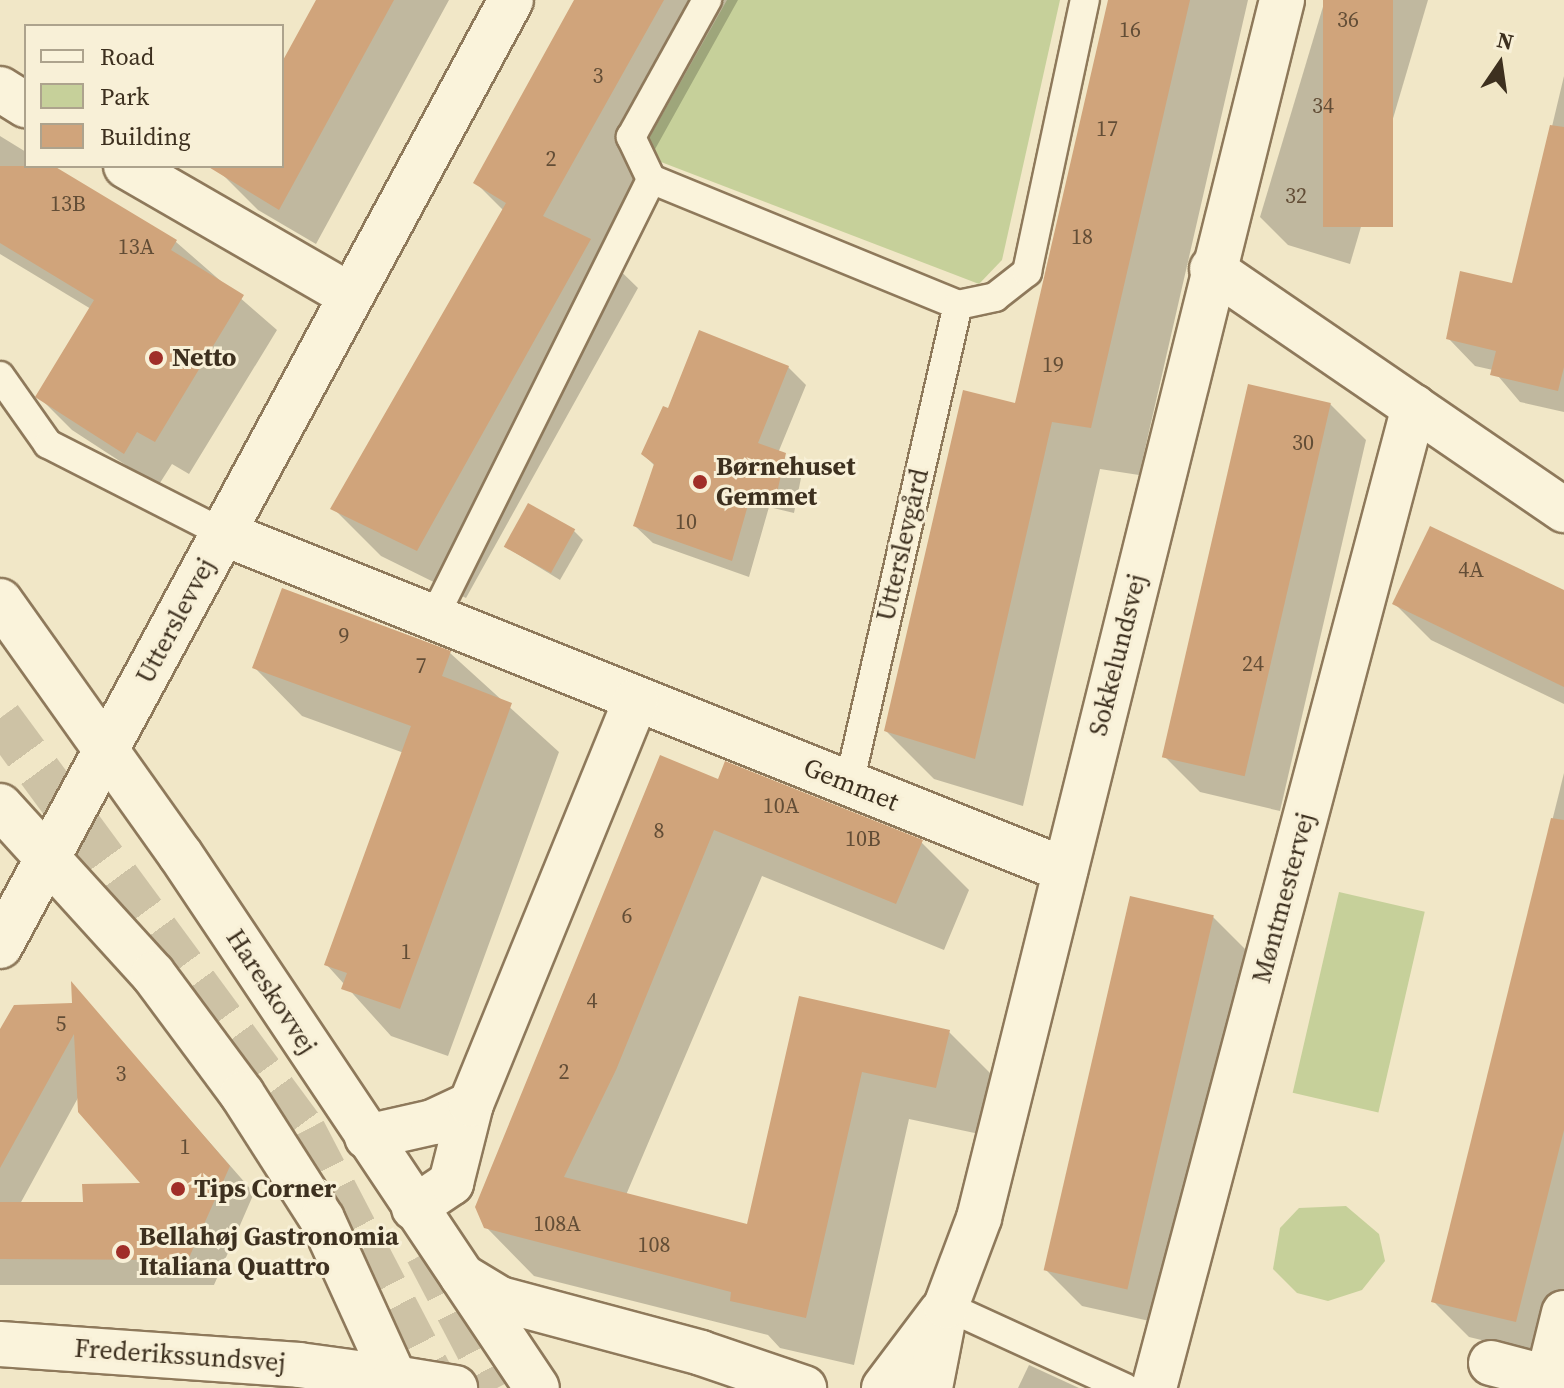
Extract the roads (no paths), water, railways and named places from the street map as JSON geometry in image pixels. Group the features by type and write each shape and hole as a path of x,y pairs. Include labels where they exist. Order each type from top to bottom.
{"street":[{"name":"Utterslevvej","path":"0,946 511,0"},
{"name":"Sokkelundsvej","path":"930,1388 946,1306 979,1218 1212,269 1282,0"},
{"path":"0,89 24,104"},
{"path":"129,168 349,295"},
{"path":"1212,269 1564,510"},
{"name":"Møntmestervej","path":"1154,1388 1414,407"},
{"name":"Gemmet","path":"223,533 1065,870"},
{"name":"Hareskovvej","path":"0,601 105,754 180,854 537,1388"},
{"path":"414,1208 451,1183 471,1104 636,700"},
{"path":"0,806 153,974 242,1094 322,1219 400,1385"},
{"path":"367,1137 433,1122 471,1104"},
{"path":"456,1270 500,1299 701,1353 804,1388"},
{"name":"Sokkelundsvej","path":"884,1388 946,1306"},
{"path":"1491,1363 1548,1378 1564,1313"},
{"name":"Frederikssundsvej","path":"0,1344 299,1365 400,1385 455,1388"}],"lane":[{"path":"707,0 631,137 651,179 958,305 995,297 1027,272 1085,0"},
{"path":"433,619 651,179"},
{"name":"Utterslevgård","path":"849,784 958,305"},
{"path":"0,376 48,444 223,533"},
{"path":"946,1306 1125,1388"}],"tunnel":[{"path":"0,718 304,1131 438,1388"},
{"path":"427,1252 498,1388"}],"place":[{"name":"Netto","path":"156,358"},
{"name":"Børnehuset Gemmet","path":"700,482"},
{"name":"Tips Corner","path":"178,1189"},
{"name":"Bellahøj Gastronomia Italiana Quattro","path":"123,1252"}]}
